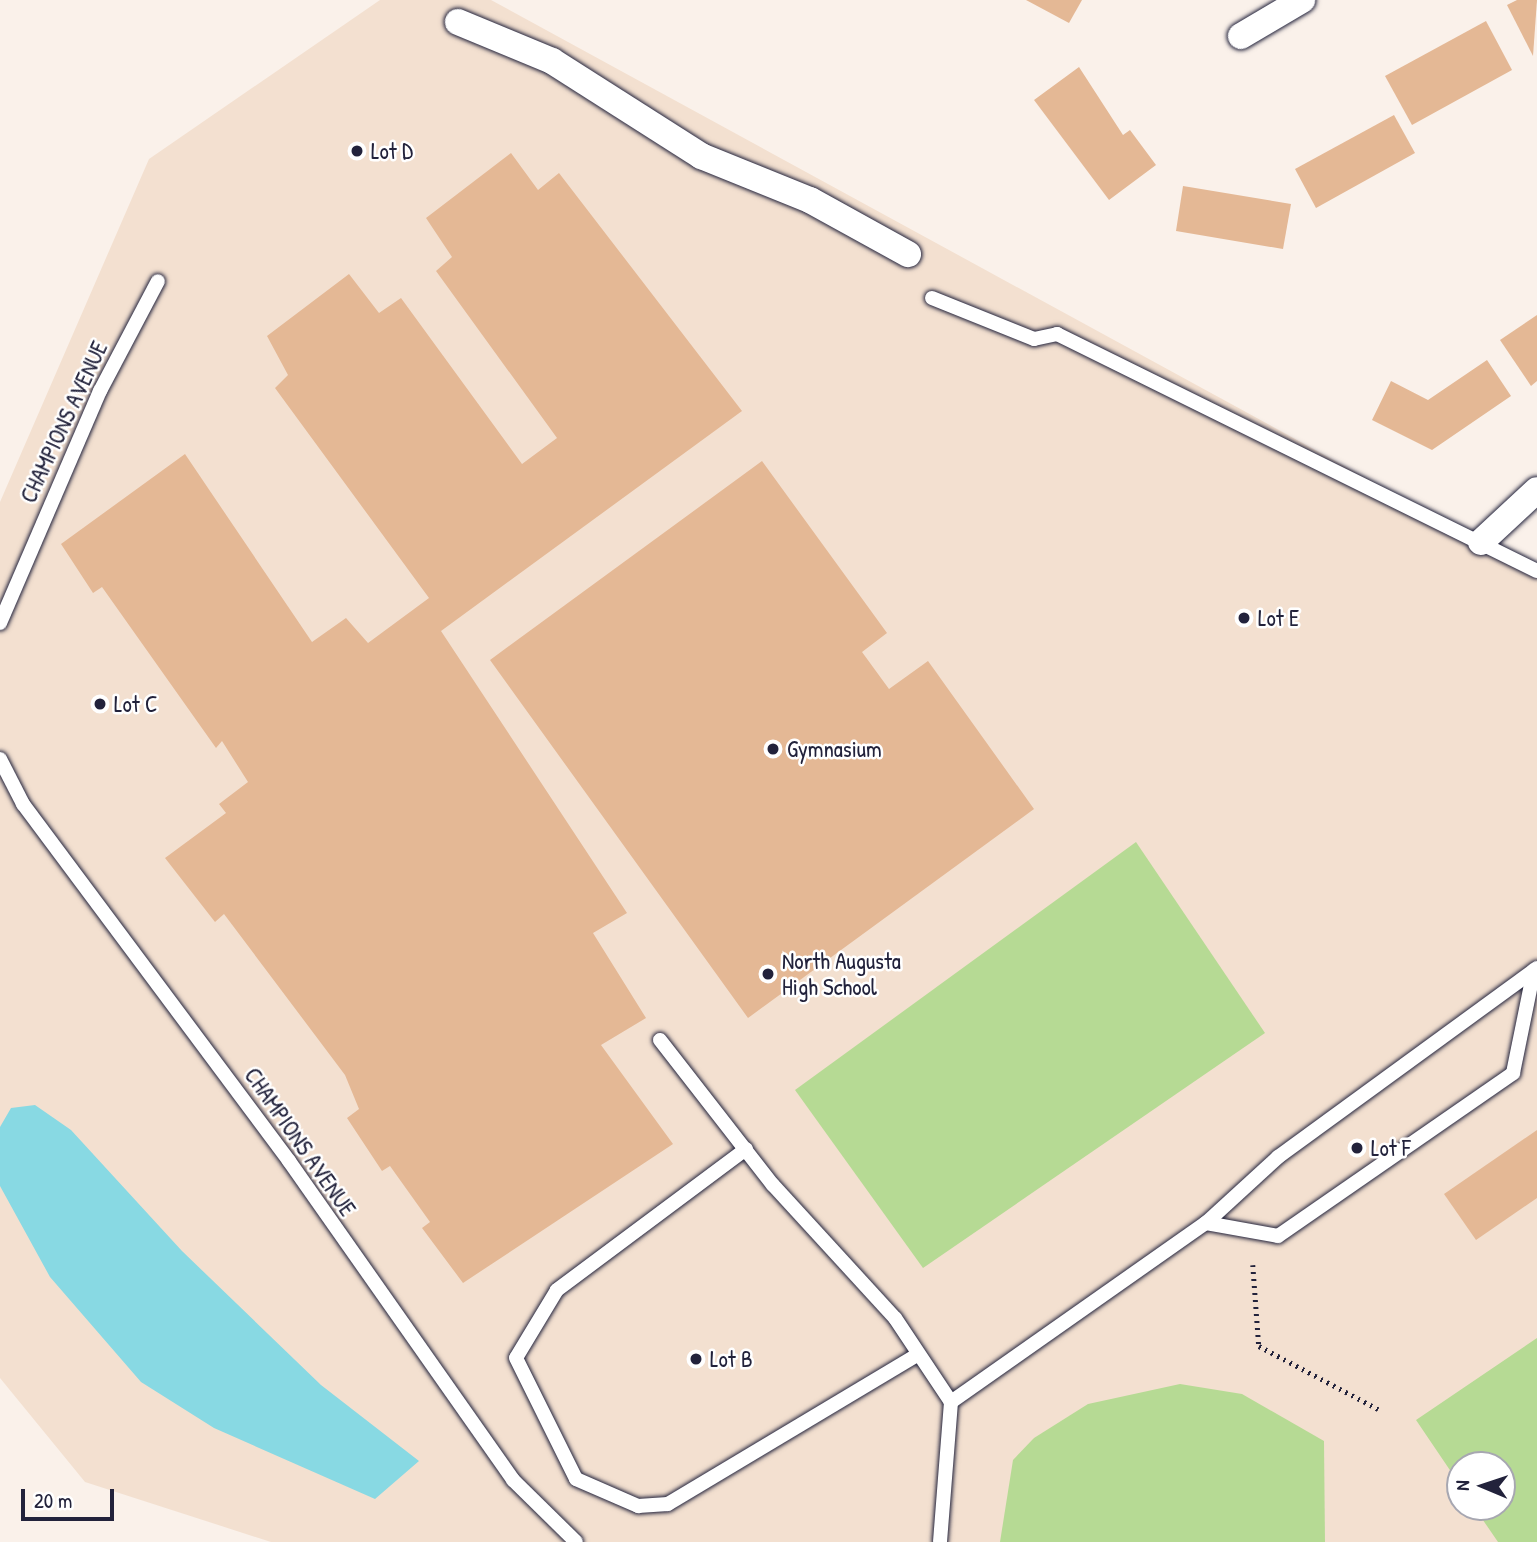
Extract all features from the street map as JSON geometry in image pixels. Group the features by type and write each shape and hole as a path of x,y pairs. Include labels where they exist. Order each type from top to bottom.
{"street":[{"path":"1241,36 1302,0"},
{"path":"457,22 552,61 701,156 810,200 908,254"},
{"path":"1481,542 1537,491"}],"lane":[{"name":"CHAMPIONS AVENUE","path":"0,624 100,390 158,281"},
{"path":"933,298 1034,338 1057,334 1537,571"},
{"name":"CHAMPIONS AVENUE","path":"0,759 23,804 289,1161 513,1480 576,1542"},
{"path":"951,1402 1206,1223 1278,1157 1536,969"},
{"path":"1206,1223 1278,1236 1513,1073 1536,969"},
{"path":"660,1040 746,1149 895,1318 917,1355 951,1402 940,1542"},
{"path":"746,1149 557,1290 516,1358 576,1479 638,1506 668,1504 917,1355"}],"path":[{"path":"1253,1265 1259,1346 1378,1409"}],"shaded area":[{"name":"North Augusta High School","path":"380,0 491,0 1537,571 1537,1542 271,1542 85,1482 0,1378 0,502 149,159"}],"green space":[{"path":"1136,842 1265,1033 923,1268 795,1090"},
{"path":"1537,1338 1537,1542 1498,1542 1484,1521 1516,1521 1516,1451 1446,1451 1446,1464 1416,1420"},
{"path":"1180,1384 1242,1394 1324,1441 1325,1542 1000,1542 1013,1460 1034,1438 1088,1404"}],"water":[{"path":"35,1105 71,1130 182,1251 321,1385 419,1461 375,1499 214,1428 141,1382 50,1277 0,1186 0,1127 11,1108"}],"building":[{"path":"1026,0 1082,0 1069,23"},
{"path":"1517,0 1537,0 1533,56 1507,5"},
{"path":"1486,21 1512,70 1412,125 1385,76"},
{"path":"1079,67 1123,135 1130,130 1156,165 1109,200 1034,100"},
{"path":"1394,115 1415,153 1316,208 1295,169"},
{"path":"511,153 538,190 559,173 742,411 441,631 627,913 593,933 646,1018 601,1045 673,1144 463,1283 422,1228 430,1222 390,1166 382,1171 347,1118 359,1109 345,1075 224,914 215,922 165,858 226,813 219,804 248,782 222,741 216,748 102,587 93,593 61,544 185,454 312,642 346,618 368,643 429,598 275,388 288,375 267,336 349,274 379,313 401,298 522,464 557,438 436,271 452,257 426,218"},
{"path":"1183,186 1291,204 1283,249 1176,231"},
{"path":"1537,315 1537,381 1531,386 1500,340"},
{"path":"1487,360 1511,396 1432,450 1372,420 1391,381 1428,400"},
{"name":"Gymnasium","path":"762,461 887,633 862,652 889,689 928,661 1034,809 748,1018 490,660"},
{"path":"1537,1130 1537,1198 1476,1240 1444,1194"}],"place":[{"name":"Lot D","path":"357,151"},
{"name":"Lot E","path":"1244,618"},
{"name":"Lot C","path":"100,704"},
{"name":"Gymnasium","path":"773,749"},
{"name":"North Augusta High School","path":"768,974"},
{"name":"Lot F","path":"1357,1148"},
{"name":"Lot B","path":"696,1359"}]}
